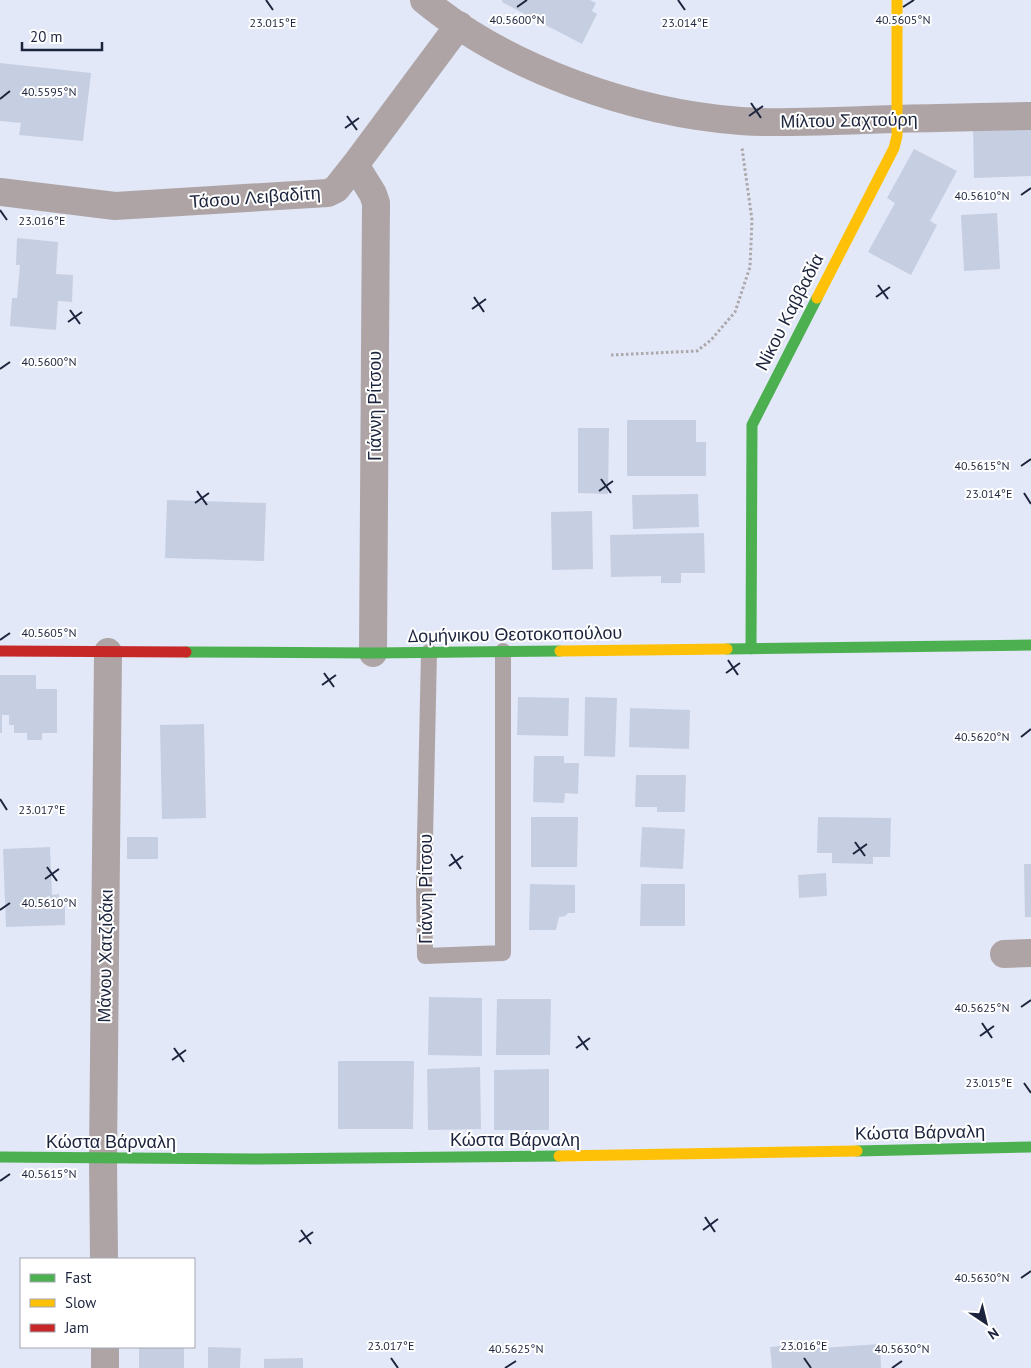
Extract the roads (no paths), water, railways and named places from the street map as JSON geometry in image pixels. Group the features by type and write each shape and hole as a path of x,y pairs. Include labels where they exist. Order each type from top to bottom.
{"street":[{"name":"Μίλτου Σαχτούρη","path":"424,0 487,43 533,66 595,91 659,108 738,120 799,122 1031,116"},
{"name":"Νίκου Καββαδία","path":"751,649 752,425 894,148 897,136 898,0"},
{"name":"Τάσου Λειβαδίτη","path":"0,192 114,206 317,195 336,189 459,25"},
{"name":"Γιάννη Ρίτσου","path":"355,165 373,194 376,203 373,653"},
{"name":"Δομήνικου Θεοτοκοπούλου","path":"0,650 373,653 1031,645"},
{"name":"Μάνου Χατζιδάκι","path":"104,1258 103,1159 108,652"},
{"path":"1004,954 1031,953"},
{"name":"Κώστα Βάρναλη","path":"0,1157 103,1159 600,1156 1031,1147"},
{"path":"105,1348 105,1368"}],"lane":[{"name":"Γιάννη Ρίτσου","path":"429,652 424,886 425,956 503,953 503,651"}]}
